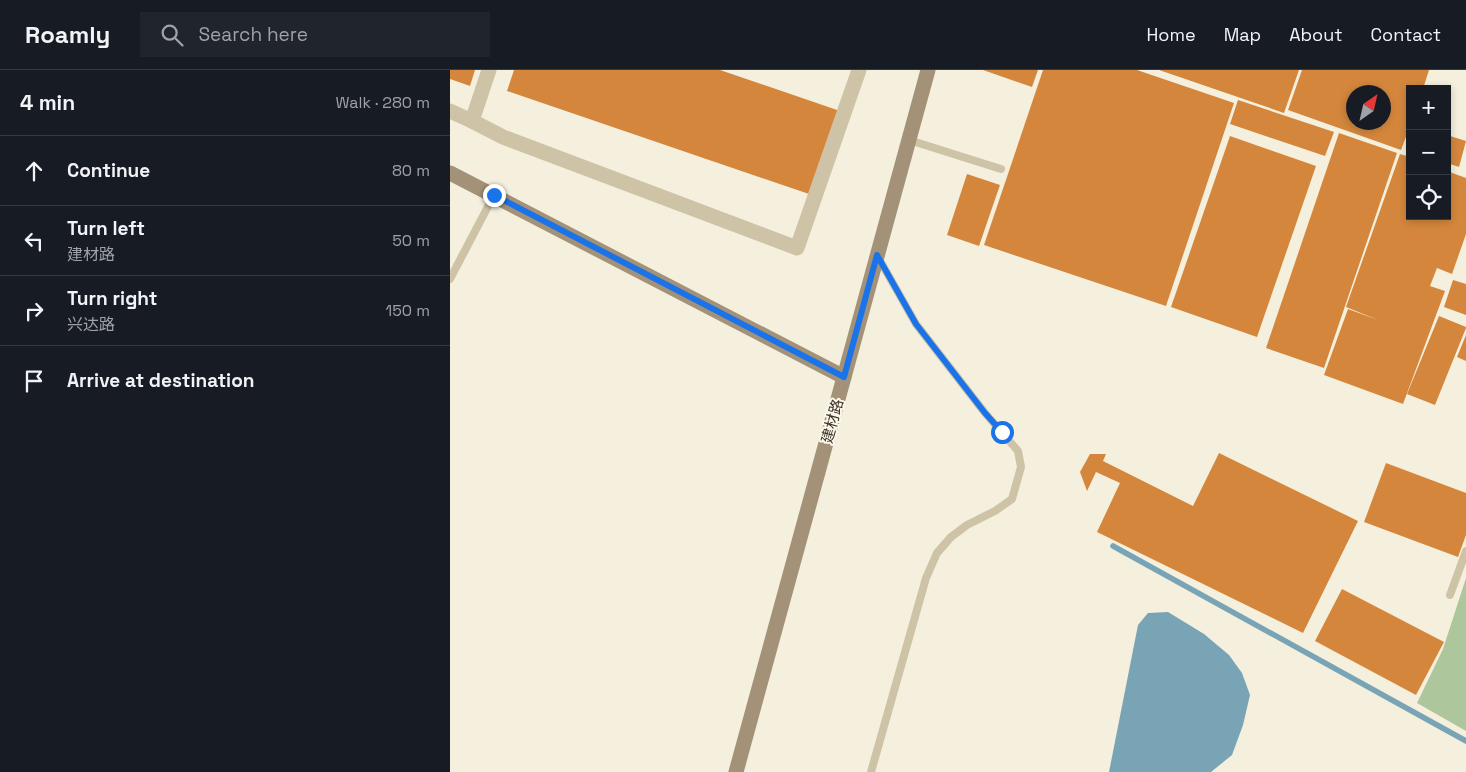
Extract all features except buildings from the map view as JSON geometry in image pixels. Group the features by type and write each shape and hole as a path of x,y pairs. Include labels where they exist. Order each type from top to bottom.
{"street":[{"path":"472,121 489,70"},
{"name":"建材路","path":"736,772 928,70"},
{"path":"450,111 503,137 797,248 857,71"},
{"path":"450,172 844,377"}],"lane":[{"path":"909,140 1001,170"},
{"path":"450,279 494,195"},
{"path":"871,772 926,578 937,553 951,537 967,525 1012,499 1021,466 1018,451 985,413 916,324 877,255"},
{"path":"1450,595 1466,550"}],"green space":[{"path":"1466,578 1466,731 1417,703 1443,649"}],"water":[{"path":"1168,612 1204,634 1229,655 1242,673 1250,695 1243,725 1232,755 1211,772 1109,772 1138,625 1148,613"}],"waterway":[{"path":"1113,546 1466,741"}],"route":[{"path":"494,195 844,377 877,255 916,324 1002,432"}]}
